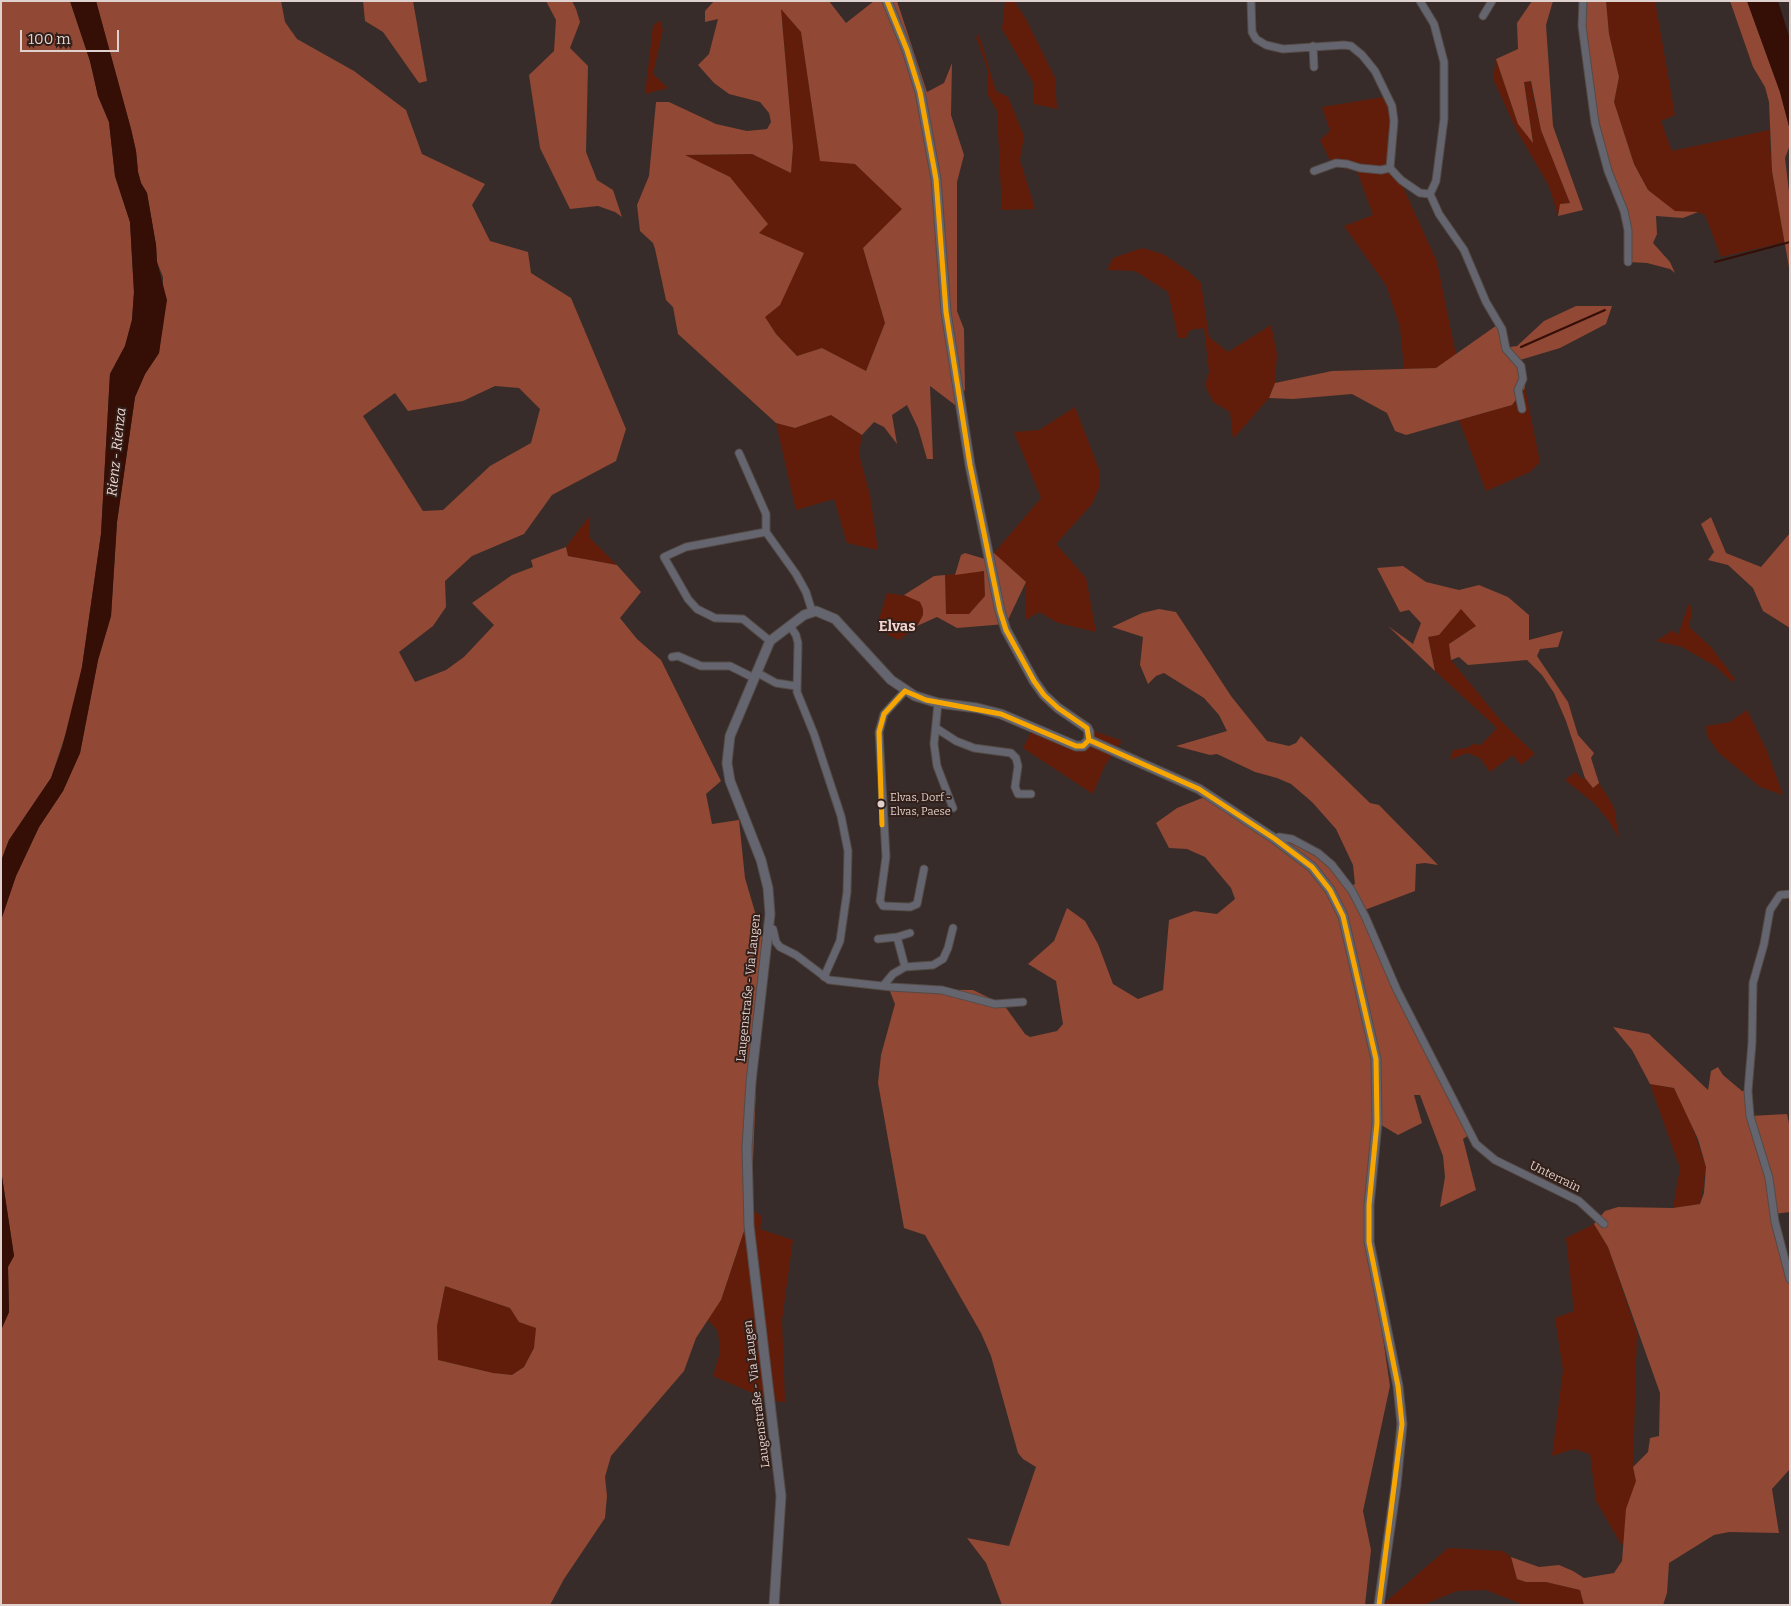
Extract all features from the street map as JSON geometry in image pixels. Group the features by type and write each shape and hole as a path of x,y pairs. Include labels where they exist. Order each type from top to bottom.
{"street":[{"path":"1251,1 1252,32 1256,39 1274,48 1351,46 1362,55 1375,71 1392,106 1394,121 1390,168 1401,180 1420,193 1430,194"},
{"path":"1420,1 1434,24 1444,62 1444,119 1436,180 1430,194 1439,214 1464,250 1486,302 1502,329 1506,349 1521,366 1523,379 1518,390 1522,409"},
{"path":"1483,16 1492,1"},
{"path":"1583,1 1582,26 1595,123 1608,171 1624,211 1628,230 1628,262"},
{"path":"739,453 766,514 766,532 796,574 806,592 812,611 826,613 835,619 880,669 904,691 938,703 977,708 1001,714 1076,746 1083,746 1089,740 1090,732 1087,728 1058,708 1044,695 1034,681 1006,630 1000,610 974,484 946,312 936,179 920,92 907,50 888,3"},
{"path":"1312,46 1314,67"},
{"path":"1314,172 1336,163 1381,170 1390,168"},
{"path":"766,532 686,547 664,557 664,561 688,599 697,609 715,618 743,620 770,641"},
{"name":"Laugenstraße - Via Laugen","path":"774,1605 781,1496 749,1225 747,1148 751,1082 769,928 769,901 766,876 730,781 727,763 730,736 770,641 812,611"},
{"path":"790,626 796,635 798,643 796,686 841,816 848,851 848,878 840,941 824,977"},
{"path":"672,657 678,656 701,666 730,666 776,683 796,686"},
{"path":"904,691 884,714 879,732 886,857 880,901 884,906 910,907 917,904 924,869"},
{"path":"938,703 934,744 937,766 953,808"},
{"path":"936,728 956,741 974,748 1011,753 1016,758 1018,766 1015,787 1018,794 1031,794"},
{"path":"1089,740 1199,789 1275,839 1312,867 1338,903 1355,963 1376,1060 1377,1123 1369,1205 1369,1242 1398,1386 1402,1424 1379,1605"},
{"name":"Unterrain","path":"1275,839 1284,837 1301,842 1318,853 1341,876 1365,916 1397,990 1470,1135 1484,1153 1579,1201 1604,1224"},
{"path":"1790,894 1780,895 1770,910 1764,944 1753,983 1752,1043 1748,1091 1750,1116 1770,1178 1775,1222 1790,1280"},
{"path":"769,928 773,928 780,948"},
{"path":"883,986 893,974 905,967 933,965 943,959 953,928"},
{"path":"878,939 910,933"},
{"path":"896,937 905,967"},
{"path":"767,950 780,948 796,955 824,977 835,981 959,992 995,1004 1024,1002"}],"shaded area":[{"path":"1,1 70,1 90,61 98,96 109,122 115,176 130,222 134,292 132,320 125,346 110,374 101,534 82,667 73,712 51,778 9,840 1,861"},
{"path":"96,1 281,1 285,22 297,39 354,71 406,110 422,154 485,184 472,205 490,241 528,252 531,273 571,298 626,429 616,461 552,495 524,534 472,556 445,581 446,607 433,626 399,652 415,682 446,670 464,657 494,625 472,603 512,575 533,567 531,560 566,547 568,556 617,565 641,592 620,618 637,639 661,660 721,781 706,794 712,824 739,820 745,878 762,936 751,1210 721,1300 696,1338 684,1371 611,1456 605,1477 607,1496 605,1518 564,1579 550,1605 1,1605 1,1330 9,1312 8,1266 14,1256 1,1170 1,920 16,876 39,827 63,791 80,753 98,660 111,616 117,522 135,397 145,374 159,353 162,328 163,277 157,262 147,193 141,183 138,172 131,129","holes":["495,386 519,388 540,409 531,443 490,466 443,510 423,511 363,416 395,393 408,411 463,401","445,1286 510,1308 519,1322 536,1328 534,1348 524,1367 512,1375 493,1373 438,1360 437,1326"]},
{"path":"363,1 413,1 427,81 419,83 383,32 365,21"},
{"path":"546,1 572,1 576,9 580,22 570,48 588,66 586,152 597,180 613,190 622,217 615,212 598,206 570,209 540,148 529,75 554,51 556,20"},
{"path":"714,1 829,1 846,23 874,1 897,1 927,92 944,83 952,63 951,115 964,155 957,182 957,311 964,329 965,390 955,405 930,386 933,459 927,459 918,428 907,405 892,415 897,444 884,427 874,422 862,435 831,415 795,428 776,423 678,334 673,307 666,300 653,243 640,231 637,205 649,176 656,102 669,102 716,124 747,131 767,129 771,122 769,113 760,102 729,94 714,83 698,65 709,54 718,19 705,22 705,11","holes":["781,9 801,32 820,161 855,164 902,209 863,248 885,323 866,371 822,348 797,356 776,334 765,317 780,305 804,253 759,233 768,224 730,177 685,155 752,154 791,173 793,147"]},
{"path":"1005,1 1014,1 1026,19 1055,78 1057,109 1034,104 1033,82 1002,29"},
{"path":"1532,1 1553,1 1546,25 1553,126 1583,210 1558,216 1560,204 1570,203 1541,130 1531,81 1524,82 1533,143 1518,124 1496,59 1518,49 1517,23"},
{"path":"1583,1 1606,1 1609,34 1619,77 1614,102 1634,164 1648,190 1675,211 1698,212 1683,218 1656,216 1657,234 1653,243 1670,262 1675,273 1670,269 1647,263 1628,262 1628,230 1595,123"},
{"path":"1606,1 1655,1 1675,115 1661,121 1672,151 1769,130 1772,171 1785,242 1721,257 1705,215 1698,212 1675,212 1648,190 1634,164 1614,102 1619,77 1609,34"},
{"path":"1730,1 1747,1 1780,92 1790,130 1790,145 1785,158 1790,200 1790,273 1772,171 1769,102 1765,87 1753,67"},
{"path":"781,8 801,32 820,160 855,164 903,209 863,248 885,323 866,371 822,348 797,356 776,334 765,317 759,233 684,155 752,154 791,173 793,147"},
{"path":"660,20 663,30 653,74 668,88 645,94 653,26"},
{"path":"979,35 996,91 1008,97 1024,136 1020,160 1035,209 1002,210 997,111 988,95 988,71 976,37"},
{"path":"1496,59 1518,124 1533,141 1524,81 1530,81 1541,130 1570,203 1560,204 1558,216 1549,186 1517,131 1493,79"},
{"path":"1390,96 1393,104 1394,167 1437,262 1456,355 1436,368 1404,369 1400,327 1386,285 1344,226 1373,215 1357,171 1333,166 1320,140 1330,131 1322,107"},
{"path":"1142,248 1163,254 1188,271 1201,283 1209,337 1228,352 1271,325 1277,354 1275,383 1269,398 1233,439 1230,412 1213,402 1205,385 1209,372 1204,328 1190,330 1186,338 1178,338 1168,292 1135,271 1107,270 1113,258"},
{"path":"1576,306 1612,306 1606,324 1560,348 1520,360 1524,370 1525,388 1512,405 1406,435 1395,431 1387,413 1352,394 1293,399 1269,398 1275,383 1332,371 1436,368 1500,323 1509,347 1517,346 1544,321"},
{"path":"1525,388 1540,462 1530,472 1486,491 1459,420 1512,405"},
{"path":"1075,407 1100,472 1099,488 1092,504 1056,544 1086,578 1096,632 1058,623 1039,612 1026,620 1026,582 994,553 1041,498 1014,432 1039,430"},
{"path":"831,415 862,435 859,454 870,495 878,550 847,543 834,499 796,510 776,423 795,428"},
{"path":"590,515 590,538 617,565 568,556 566,547"},
{"path":"1711,517 1726,553 1761,567 1790,533 1790,628 1763,611 1753,588 1728,565 1708,560 1714,552 1701,524"},
{"path":"965,553 985,559 994,553 1026,582 1006,624 957,628 937,617 917,626 923,615 923,609 920,602 904,595 934,576 945,575 946,614 969,614 985,596 984,571 955,575 961,555"},
{"path":"1403,566 1426,582 1459,590 1479,585 1508,597 1529,615 1529,640 1563,631 1558,647 1540,649 1537,656 1568,702 1578,735 1594,753 1591,758 1599,783 1593,788 1585,778 1566,721 1554,693 1542,675 1527,660 1468,665 1459,657 1451,660 1449,644 1476,626 1461,609 1439,635 1428,637 1435,671 1388,626 1413,644 1421,623 1409,610 1400,612 1377,568"},
{"path":"984,571 985,596 969,614 946,614 945,575"},
{"path":"887,593 913,597 920,602 923,609 923,615 916,627 899,640 888,635 879,619"},
{"path":"1689,603 1692,610 1689,627 1711,647 1735,679 1732,682 1715,666 1682,647 1656,641 1673,630 1678,635"},
{"path":"1461,608 1476,626 1449,644 1451,660 1501,721 1535,754 1521,765 1513,755 1490,772 1480,758 1467,753 1450,760 1453,750 1467,748 1473,744 1481,745 1497,728 1435,671 1428,636 1439,635"},
{"path":"1159,609 1176,612 1231,696 1267,741 1289,746 1296,743 1301,736 1370,803 1379,805 1438,865 1416,864 1415,891 1362,911 1469,1135 1463,1139 1476,1190 1440,1207 1445,1177 1443,1156 1420,1095 1414,1095 1422,1123 1398,1135 1378,1123 1369,1242 1390,1386 1363,1511 1371,1550 1365,1605 1002,1605 986,1563 967,1538 1009,1546 1036,1467 1023,1459 1018,1453 991,1356 981,1333 925,1235 904,1228 878,1083 881,1055 895,1004 889,989 973,990 1004,1005 1025,1034 1030,1037 1057,1031 1063,1024 1056,981 1028,964 1054,941 1067,908 1085,921 1098,944 1113,984 1138,999 1163,990 1169,920 1194,911 1217,914 1235,899 1231,888 1205,857 1187,849 1169,848 1156,823 1177,808 1212,794 1272,833 1303,841 1334,861 1351,886 1355,884 1353,865 1336,829 1312,802 1291,784 1255,772 1217,754 1210,755 1176,746 1227,731 1219,715 1204,698 1164,673 1156,676 1148,684 1140,665 1143,637 1112,627 1142,613"},
{"path":"1747,710 1767,751 1783,795 1760,787 1719,753 1707,736 1706,726 1730,722"},
{"path":"1034,726 1077,744 1094,731 1122,741 1104,767 1093,794 1023,748"},
{"path":"1575,772 1583,779 1585,778 1593,788 1599,783 1614,807 1619,838 1609,821 1594,803 1565,780"},
{"path":"1613,1027 1649,1034 1708,1090 1711,1071 1718,1067 1723,1075 1742,1091 1748,1091 1750,1116 1787,1114 1790,1128 1790,1212 1774,1214 1790,1279 1790,1469 1772,1489 1779,1533 1729,1532 1714,1535 1669,1563 1667,1593 1663,1605 1584,1605 1580,1590 1546,1582 1526,1582 1517,1579 1511,1557 1539,1567 1559,1565 1584,1578 1614,1573 1622,1561 1626,1509 1636,1481 1633,1467 1648,1452 1650,1438 1659,1436 1660,1393 1608,1247 1594,1224 1605,1211 1618,1207 1673,1208 1700,1204 1704,1193 1706,1167 1698,1139 1674,1088 1650,1084 1632,1050"},
{"path":"1650,1084 1674,1088 1691,1123 1706,1167 1700,1204 1673,1208 1680,1168"},
{"path":"751,1210 762,1216 760,1229 793,1240 782,1320 785,1402 771,1401 713,1376 720,1353 718,1331 707,1319 721,1300"},
{"path":"1594,1224 1608,1247 1637,1333 1633,1467 1636,1481 1622,1546 1596,1501 1590,1454 1574,1449 1552,1456 1563,1370 1555,1318 1574,1311 1566,1238"},
{"path":"445,1286 510,1308 519,1322 537,1328 534,1348 524,1367 512,1375 493,1373 438,1360 437,1326"},
{"path":"1448,1548 1503,1551 1511,1557 1517,1579 1526,1582 1546,1582 1580,1590 1584,1603 1580,1605 1524,1605 1486,1590 1457,1591 1423,1605 1382,1605"}],"water":[{"name":"Rienz - Rienza","path":"70,1 96,1 131,129 138,172 141,183 147,193 157,262 167,300 159,353 145,374 135,397 117,522 111,616 98,660 80,753 63,791 39,827 16,876 1,920 1,861 9,840 51,778 62,748 82,667 101,534 110,374 125,346 132,320 134,292 130,222 115,176 109,122 98,96 90,61"},
{"path":"1747,1 1778,1 1790,39 1790,130 1780,92"},
{"path":"1,1170 14,1256 8,1267 9,1312 1,1330"}],"waterway":[{"path":"1715,262 1790,242"},
{"path":"1521,347 1605,310"}],"transit line":[{"path":"887,1 907,50 920,92 936,179 946,312 970,465 1000,611 1006,630 1034,681 1044,695 1058,708 1087,728 1089,740"},
{"path":"905,691 926,700 1001,714 1076,746 1083,746 1089,740"},
{"path":"882,825 879,732 884,714 905,691"},
{"path":"1089,740 1199,789 1275,839 1312,867 1330,890 1343,916 1376,1059 1377,1123 1369,1205 1369,1242 1398,1386 1402,1424 1379,1605"}],"place":[{"name":"Elvas, Dorf - Elvas, Paese","path":"881,804"}],"district":[{"name":"Elvas","path":"897,627"}]}
